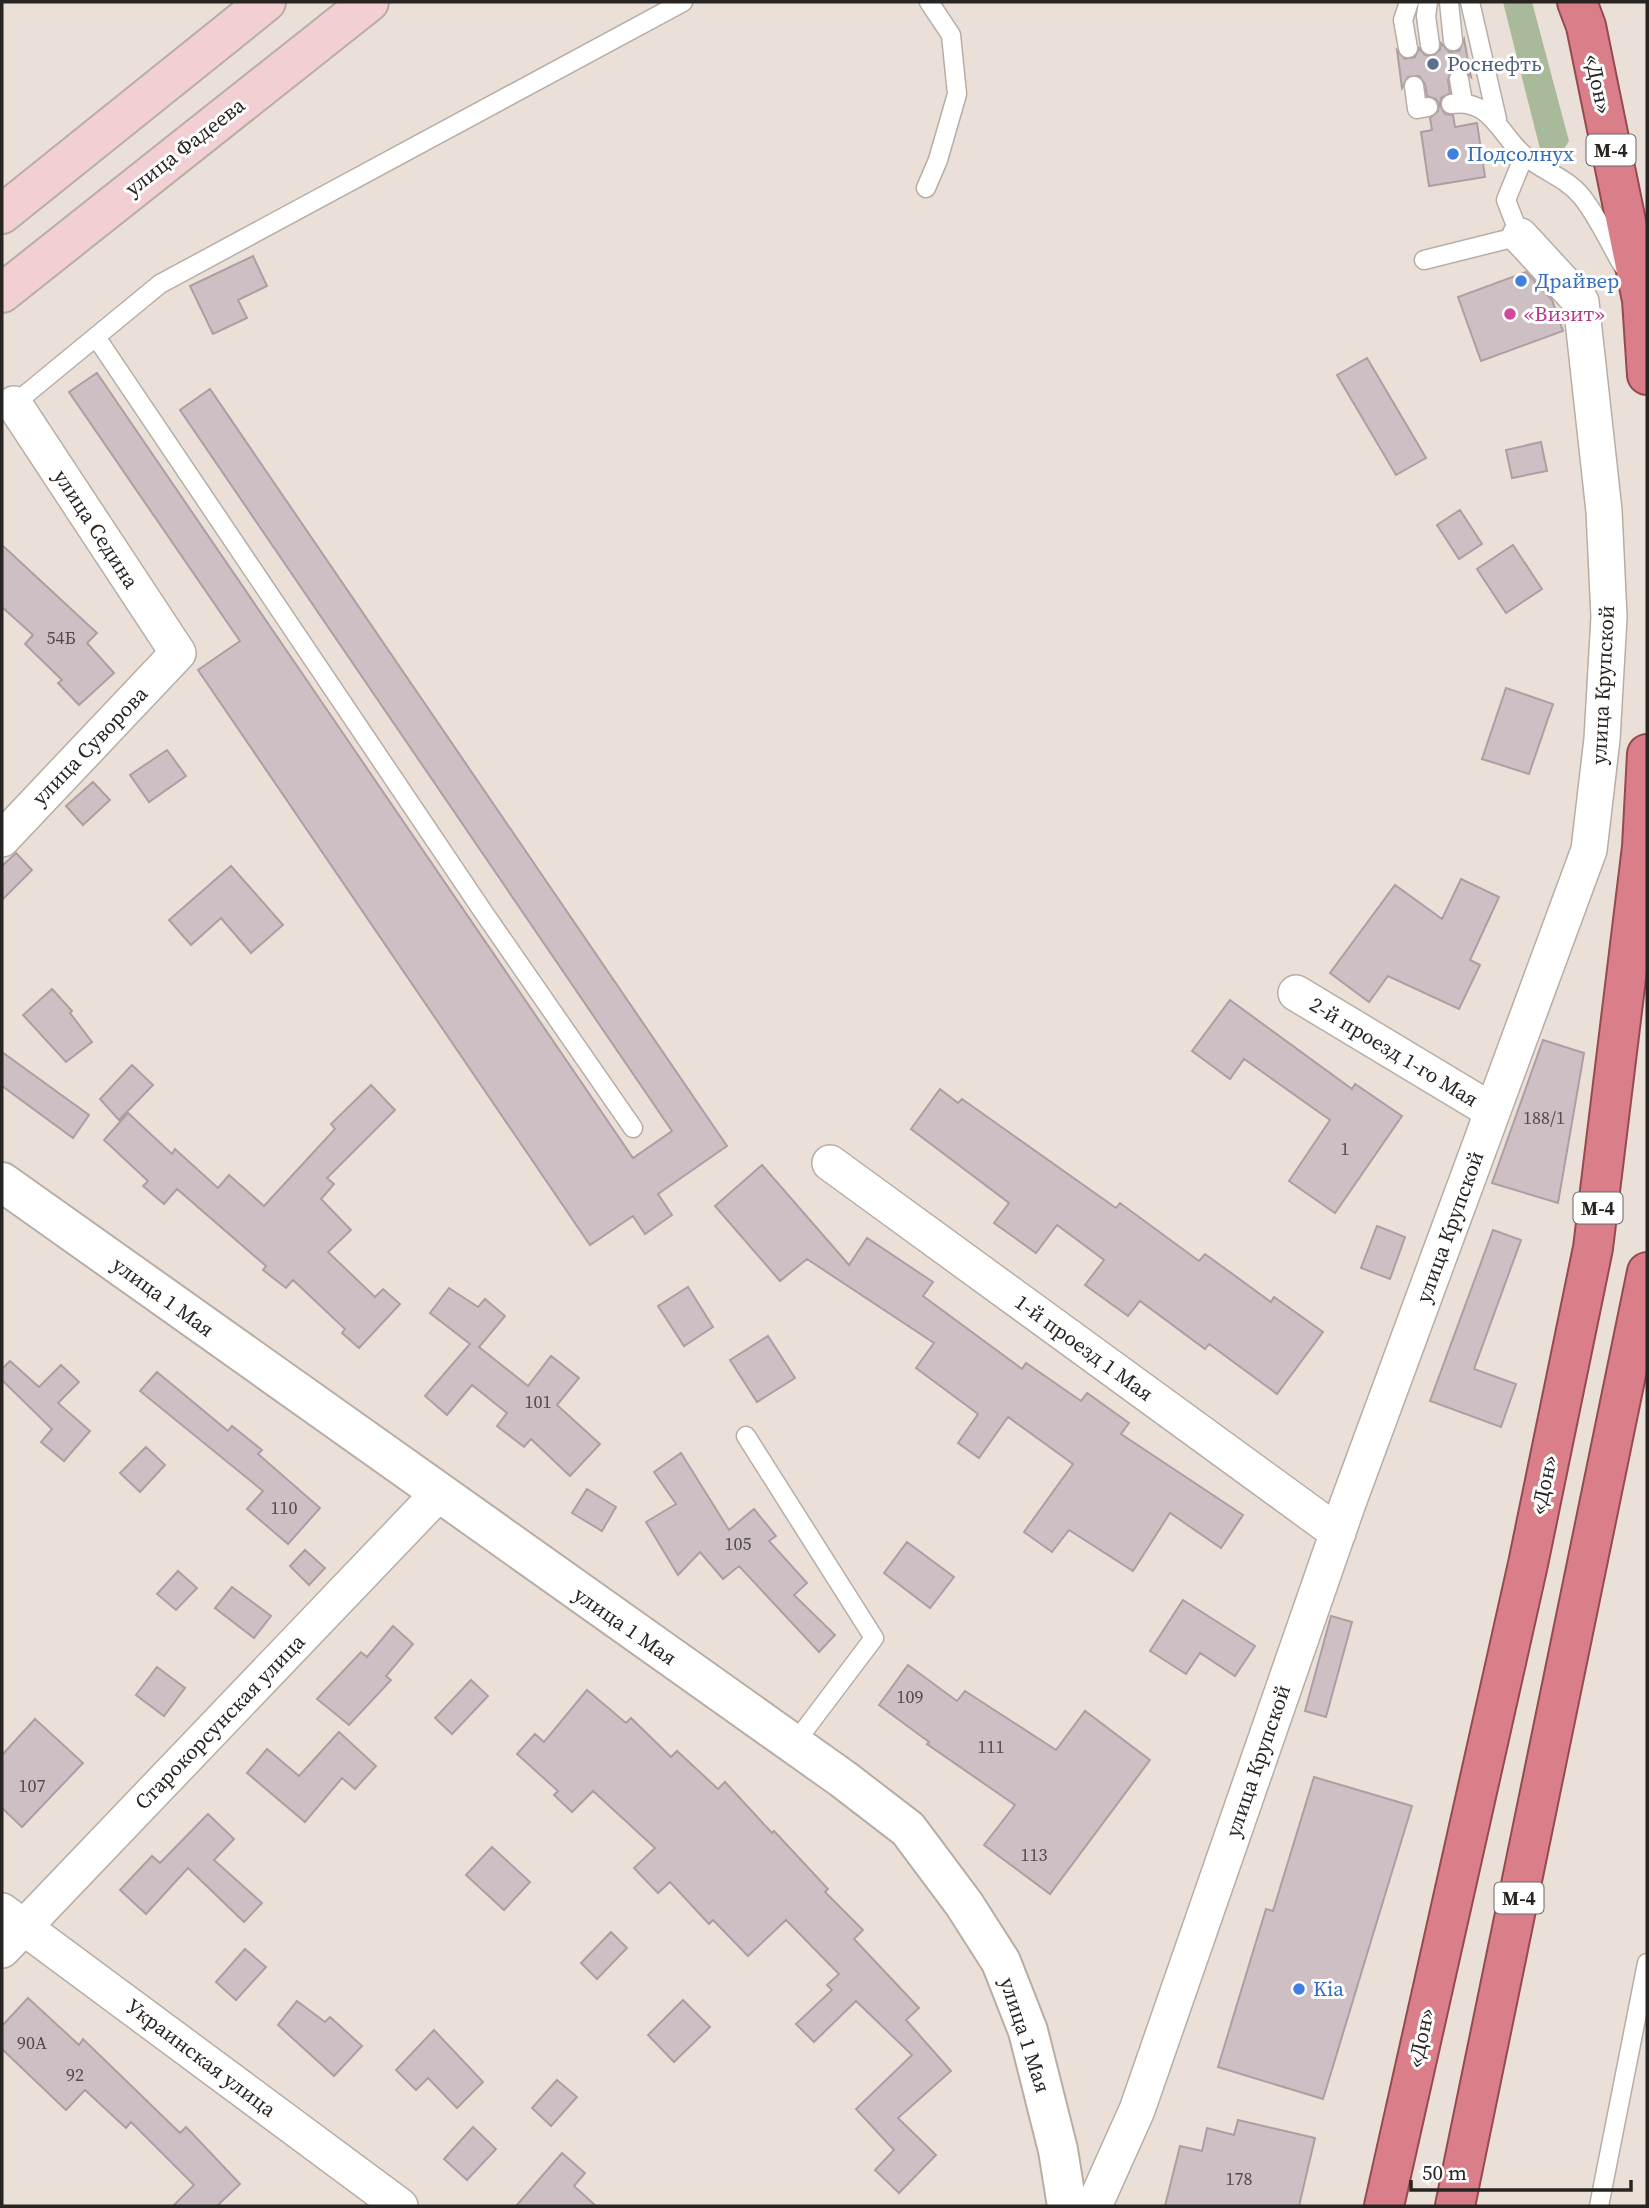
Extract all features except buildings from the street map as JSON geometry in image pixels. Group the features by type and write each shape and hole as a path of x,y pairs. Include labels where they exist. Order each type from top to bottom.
{"highway":[{"name":"«Дон»","path":"1577,2 1586,26 1642,300 1647,375"},
{"name":"«Дон»","path":"1384,2206 1528,1563 1593,1248 1642,848 1647,754"},
{"name":"М-4","path":"1455,2206 1647,1272"}],"main road":[{"path":"2,214 266,2"},
{"name":"улица Фадеева","path":"2,293 369,2"}],"street":[{"name":"улица Крупской","path":"1094,2206 1137,2110 1338,1533 1589,850 1602,739 1609,617 1604,511 1581,302 1520,236"},
{"name":"улица Седина","path":"14,404 178,653"},
{"name":"улица Суворова","path":"2,839 178,653"},
{"name":"2-й проезд 1-го Мая","path":"1296,993 1492,1111"},
{"name":"1-й проезд 1 Мая","path":"830,1163 1338,1533"},
{"name":"улица 1 Мая","path":"2,1182 793,1744 908,1829 964,1904 1001,1962 1028,2031 1058,2150 1067,2206"},
{"name":"Старокорсунская улица","path":"10,1929 438,1494"},
{"name":"Украинская улица","path":"10,1929 400,2206"}],"lane":[{"path":"14,404 160,284 683,2"},
{"path":"926,188 938,160 957,93 951,35 929,2"},
{"path":"1408,48 1403,20 1409,2"},
{"path":"1428,2 1426,16 1430,45"},
{"path":"1449,2 1453,41"},
{"path":"1470,2 1497,119"},
{"path":"1459,79 1457,103 1480,108 1497,119 1524,156 1582,196 1642,300"},
{"path":"1414,86 1417,109 1429,107"},
{"path":"1424,260 1520,236 1506,200 1524,156"},
{"path":"96,337 492,925 634,1128"},
{"path":"746,1436 874,1638 793,1744"},
{"path":"1599,2206 1647,1964"}],"green space":[{"path":"1503,2 1532,2 1569,141 1556,161 1540,149"}],"place":[{"name":"Роснефть","path":"1433,64"},
{"name":"Подсолнух","path":"1453,154"},
{"name":"Драйвер","path":"1521,281"},
{"name":"«Визит»","path":"1510,314"},
{"name":"Kia","path":"1299,1989"}]}
